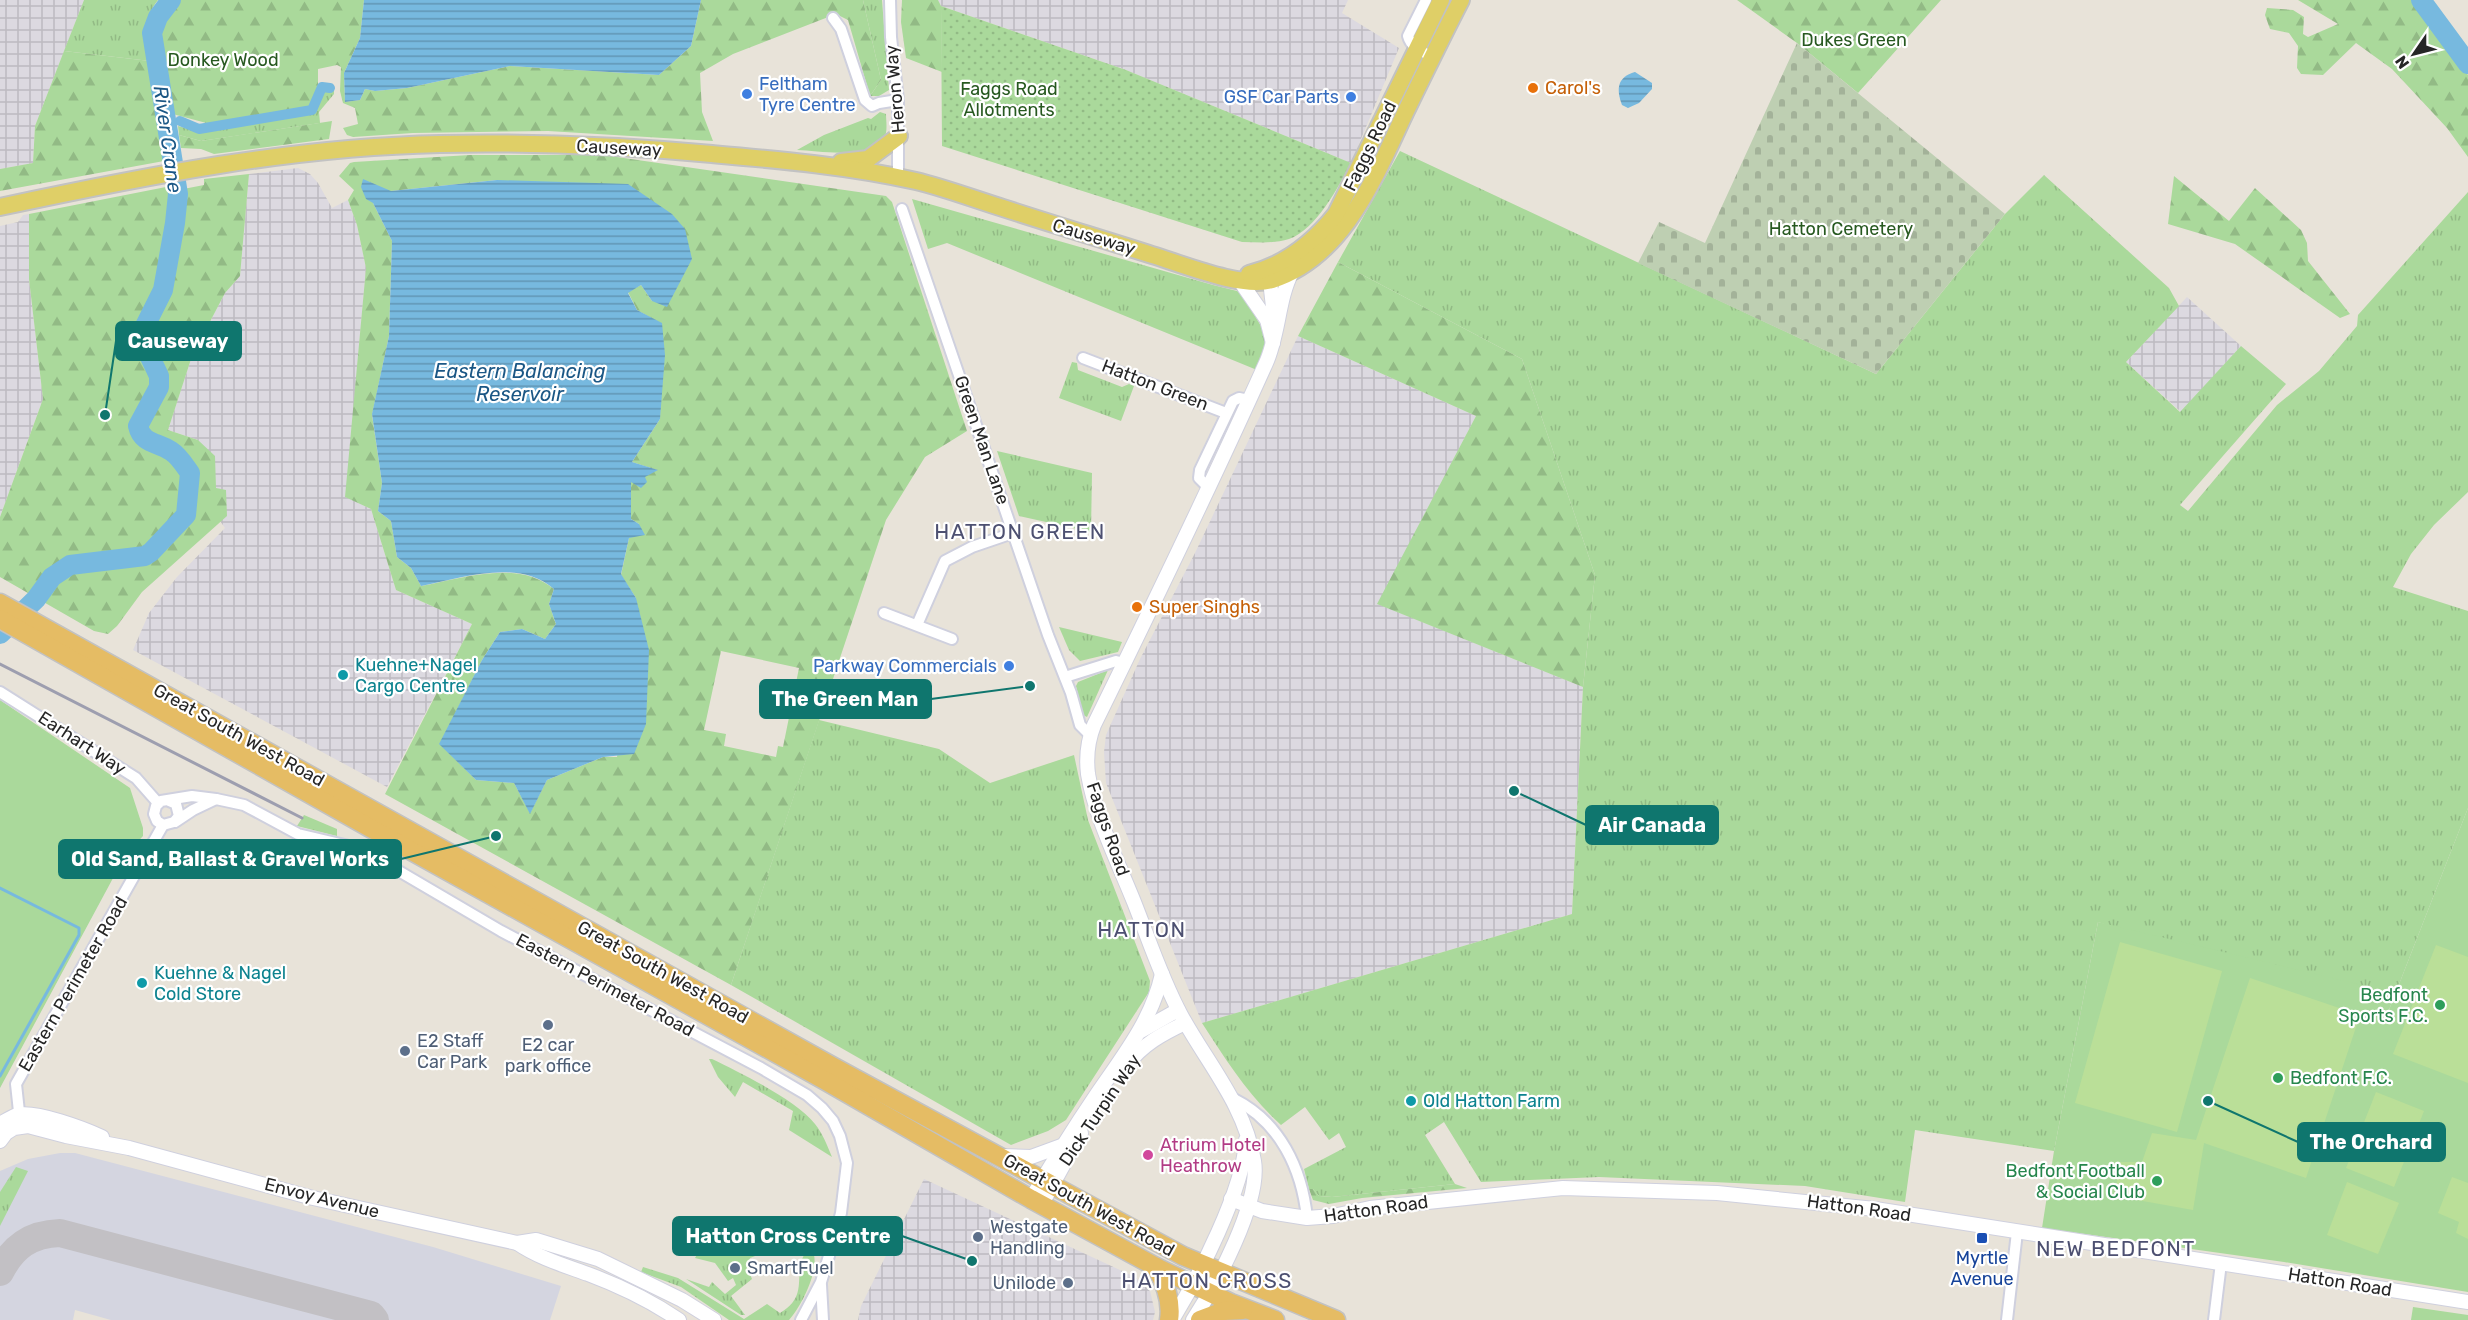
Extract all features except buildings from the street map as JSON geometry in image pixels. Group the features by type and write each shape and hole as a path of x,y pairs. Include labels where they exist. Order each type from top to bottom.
{"highway":[{"name":"Great South West Road","path":"1,608 144,702 1156,1267 1189,1290 1204,1306 1251,1311 1275,1320"},
{"name":"Great South West Road","path":"28,626 1000,1156 1048,1177 1205,1259 1220,1272 1336,1320"},
{"path":"1156,1267 1169,1299 1170,1320"},
{"path":"1204,1306 1224,1311 1251,1311"}],"main road":[{"name":"Faggs Road","path":"1269,274 1312,241 1336,214 1441,0"},
{"name":"Faggs Road","path":"1292,272 1320,252 1352,215 1382,163 1461,0"},
{"path":"822,164 868,159 899,136"},
{"name":"Causeway","path":"0,207 150,176 339,150 437,144 541,144 677,151 822,164 923,183 1233,279 1248,274 1292,272"}],"street":[{"name":"Heron Way","path":"890,0 891,37 898,100 898,177"},
{"path":"1426,0 1408,36 1417,49 1432,57"},
{"path":"833,18 841,29 865,100 872,106 898,100"},
{"name":"Green Man Lane","path":"902,209 1080,725 1090,735"},
{"name":"Faggs Road","path":"1194,1320 1204,1306 1248,1206 1255,1161 1234,1100 1182,1017 1162,974 1092,790 1087,757 1090,735 1209,488 1275,339 1287,283 1292,272"},
{"path":"1269,274 1275,339"},
{"path":"1233,279 1267,320 1275,339"},
{"name":"Hatton Green","path":"1083,358 1226,413"},
{"path":"1209,488 1199,478 1200,470 1226,413 1236,399 1249,400"},
{"path":"917,626 945,561 972,547 1013,533"},
{"path":"884,613 952,639"},
{"path":"1065,677 1116,661 1124,663"},
{"name":"Earhart Way","path":"0,692 136,778 164,802"},
{"name":"Eastern Perimeter Road","path":"164,802 192,796 244,805 298,834 350,846 380,860 501,931 568,964 807,1095 828,1114 840,1136 847,1162 841,1213 821,1282 801,1320"},
{"path":"169,824 216,799"},
{"path":"164,802 176,804 179,812 169,824 155,818 154,810 164,802"},
{"name":"Eastern Perimeter Road","path":"20,1121 16,1084 169,824"},
{"name":"Dick Turpin Way","path":"1048,1177 1061,1146 1140,1032 1157,995 1162,974"},
{"path":"1140,1032 1182,1017"},
{"name":"Dick Turpin Way","path":"1048,1177 1135,1054 1182,1017"},
{"path":"1234,1100 1260,1117 1276,1132 1287,1148 1302,1191 1307,1218"},
{"path":"0,1124 20,1121"},
{"path":"0,1141 20,1121"},
{"name":"Envoy Avenue","path":"20,1121 64,1123 129,1148 313,1198 517,1243 535,1255 590,1275 642,1298 679,1320"},
{"name":"Faggs Road","path":"1170,1320 1205,1259 1231,1199 1242,1163 1246,1134"},
{"path":"1000,1156 1031,1156 1061,1146"},
{"path":"1036,1201 1048,1177"},
{"name":"Hatton Road","path":"1231,1199 1262,1211 1307,1218 1333,1216 1370,1208 1556,1189 1615,1188 1788,1198 1875,1209 2468,1302"},
{"path":"2007,1320 2017,1232"},
{"name":"Envoy Avenue","path":"517,1243 536,1240 598,1259 682,1300 714,1320"},
{"path":"2214,1320 2221,1263"},
{"name":"Eastern Perimeter Road","path":"821,1282 823,1320"}],"shaded area":[{"path":"0,0 84,0 35,126 33,163 0,169"},
{"path":"938,0 1348,0 1342,13 1399,48 1351,163 1126,70 941,6"},
{"path":"298,168 310,174 318,183 332,208 348,200 357,225 366,268 346,497 371,509 396,590 472,624 387,787 133,650 149,613 177,577 225,528 220,521 216,489 198,440 168,430 192,356 225,293 240,276 249,174"},
{"path":"29,214 29,279 43,399 0,517 0,226 18,222 23,215"},
{"path":"2187,297 2241,346 2181,412 2126,362"},
{"path":"1298,336 1476,416 1378,604 1583,687 1572,914 1202,1023 1106,783 1104,752 1106,735 1140,659 1195,553"},
{"path":"60,1153 75,1153 433,1247 561,1286 550,1320 111,1320 75,1310 73,1320 0,1320 0,1171 28,1159"},
{"path":"924,1179 1135,1277 1150,1291 1155,1312 1153,1320 858,1320 861,1306"}],"green space":[{"path":"84,0 158,0 148,22 150,61 64,51"},
{"name":"Donkey Wood","path":"177,0 364,0 360,38 344,73 345,102 360,100 365,89 375,91 407,88 510,66 659,75 691,46 701,0 863,0 881,80 870,96 848,20 836,14 733,54 700,73 702,112 713,141 548,131 413,133 353,137 347,135 343,128 358,124 355,108 343,103 340,91 341,67 337,65 318,69 318,91 310,107 210,124 169,113 158,42 159,30"},
{"path":"863,0 882,0 889,90 879,96 870,96 881,80"},
{"path":"902,0 938,0 941,6 942,72 906,58 901,22"},
{"name":"Dukes Green","path":"1737,0 1941,0 1858,93 1797,43"},
{"path":"2298,0 2414,0 2468,75 2468,157 2447,128 2392,69 2356,43 2323,75 2301,74 2297,68 2298,46 2289,33 2270,29 2265,15 2267,8 2293,10 2304,17 2303,34 2308,37 2338,24"},
{"name":"Faggs Road Allotments","path":"941,6 1126,70 1351,163 1326,206 1299,234 1277,242 1242,242 942,146"},
{"name":"Hatton Cemetery","path":"1797,43 2005,214 1876,374 1638,263 1659,222 1705,243"},
{"path":"64,51 150,61 164,161 0,191 0,169 33,163 35,126"},
{"path":"323,89 334,91 334,94 319,112 320,123 201,141 179,135 178,126 199,132 312,112"},
{"path":"880,112 886,114 886,130 884,138 877,145 856,152 844,153 797,150 824,135 868,118 871,119"},
{"path":"332,121 329,139 214,154 201,149 181,148 179,135 201,141"},
{"path":"1400,151 1876,374 2005,214 2044,175 2169,288 2179,306 2126,362 2180,412 2241,346 2286,384 2180,505 2188,511 2277,405 2319,371 2357,326 2358,315 2468,192 2468,492 2434,525 2411,554 2393,587 2468,611 2468,808 2385,1020 2098,922 2054,1151 1915,1130 1905,1202 1805,1186 1599,1177 1481,1182 1444,1122 1425,1135 1455,1184 1332,1197 1319,1196 1313,1189 1309,1189 1304,1169 1346,1147 1339,1133 1329,1140 1305,1107 1281,1125 1248,1089 1202,1023 1572,914 1583,687 1595,575 1522,359 1338,262"},
{"path":"470,155 603,155 886,196 892,202 967,431 925,457 886,520 731,985 385,794 472,624 396,590 371,509 345,497 366,268 357,225 348,200 354,190 339,176 350,163","holes":["497,180 692,259 652,301 641,285 628,292 637,310 662,324 660,419 632,462 657,470 631,481 631,519 639,524 629,538 621,575 636,598 617,757 603,757 547,780 530,813 514,783 476,780 440,744 482,660 500,632 522,629 545,639 556,624 549,604 554,589 539,580 507,573 489,573 421,586 411,568 397,557 391,521 378,511 382,483 372,415 389,336 392,241 373,203 391,191","721,651 799,668 783,747 778,746 776,757 724,746 726,734 704,730"]},
{"path":"249,174 240,276 225,293 192,356 168,430 198,440 215,456 216,488 226,490 227,516 142,592 117,626 108,634 94,631 0,577 0,517 43,399 29,279 29,214 171,186 173,191 204,185 204,179"},
{"path":"2174,176 2229,221 2255,188 2301,230 2307,243 2308,261 2350,314 2340,318 2235,244 2168,224"},
{"path":"912,199 1241,292 1265,333 1267,347 1257,370 947,243 928,249"},
{"path":"1338,262 1522,359 1595,575 1583,687 1377,604 1476,416 1298,336"},
{"path":"1072,362 1077,363 1078,370 1122,387 1129,384 1134,386 1121,421 1059,398"},
{"path":"997,451 1092,473 1091,532 1019,516"},
{"path":"1059,627 1122,642 1118,652 1080,661 1069,650"},
{"path":"1108,670 1087,717 1083,715 1076,686 1078,682"},
{"path":"0,700 130,788 143,828 143,836 126,854 0,1088"},
{"path":"819,720 939,749 990,783 1074,755 1088,820 1150,981 1149,992 1066,1120 1048,1131 1011,1145 731,985"},
{"path":"2468,808 2468,1292 2284,1262 2042,1228 2054,1151 2098,922 2366,986 2375,1016 2385,1020"},
{"path":"304,815 337,829 337,836 297,826"},
{"path":"2120,942 2222,971 2177,1132 2075,1103"},
{"name":"Bedfont Sports F.C.","path":"2436,945 2468,957 2468,1083 2393,1054"},
{"name":"Bedfont F.C.","path":"2250,978 2360,1015 2306,1178 2204,1143 2193,1210 2115,1196 2120,1162 2142,1162 2152,1133 2196,1140"},
{"path":"709,1059 767,1088 795,1106 815,1124 832,1157 789,1130 793,1111 743,1082 735,1097 718,1077"},
{"path":"2376,1092 2424,1111 2394,1187 2346,1168"},
{"path":"16,1167 28,1171 0,1226 0,1192"},
{"path":"2452,1177 2468,1183 2468,1239 2456,1233 2459,1222 2438,1213"},
{"path":"2347,1182 2399,1203 2378,1254 2327,1235"},
{"path":"1455,1184 1467,1188 1362,1198 1329,1204 1313,1200 1309,1189 1313,1189 1319,1196 1332,1197"},
{"path":"716,1221 770,1250 750,1258 747,1267 752,1279 731,1296 745,1315 741,1315 686,1279 709,1287 712,1282 725,1294 736,1285 733,1278 728,1281 715,1263 695,1258"},
{"path":"806,1252 814,1255 815,1262 811,1280 799,1307 789,1320 729,1320 681,1287 641,1272 643,1267 678,1278 744,1319 767,1304 780,1313 789,1306 798,1291 800,1268"},
{"path":"2413,1307 2468,1315 2468,1320 2411,1320"}],"water":[{"path":"364,0 701,0 691,46 659,75 510,66 407,88 375,91 365,89 360,100 345,102 344,73 360,38"},
{"path":"1635,72 1652,83 1652,89 1639,103 1628,108 1622,105 1619,84 1629,74"},
{"name":"Eastern Balancing Reservoir","path":"363,179 391,191 497,180 628,184 672,214 685,229 692,259 667,307 652,301 641,285 628,293 637,310 662,323 665,355 660,419 632,462 658,470 645,477 647,482 641,488 631,482 631,519 639,524 645,535 629,538 621,574 636,598 649,650 646,724 634,754 603,757 547,780 530,814 514,783 476,780 439,744 482,660 500,632 522,629 545,639 556,624 549,604 554,589 524,574 507,572 472,575 421,586 411,568 397,557 391,521 378,511 382,483 372,414 389,336 392,241 373,203 366,199 361,187"}],"waterway":[{"name":"River Crane","path":"0,634 36,599 52,577 70,565 145,556 186,515 190,473 174,453 151,442 143,436 138,426 159,387 159,376 142,340 142,332 163,290 178,194 152,33 158,17 171,0"},
{"path":"2421,0 2468,64"},
{"path":"180,121 199,129 312,110 322,87 330,88"},
{"name":"River Crane","path":"166,112 169,117"},
{"path":"0,888 79,928 79,935 0,1076"}],"taxiway":[{"path":"0,1272 17,1249 31,1239 60,1233 371,1315 375,1320"}],"railway":[{"path":"0,664 302,818"}],"place":[{"name":"Carol's","path":"1533,88"},
{"name":"Feltham Tyre Centre","path":"747,94"},
{"name":"GSF Car Parts","path":"1351,97"},
{"name":"Causeway","path":"105,415"},
{"name":"Super Singhs","path":"1137,607"},
{"name":"Parkway Commercials","path":"1009,666"},
{"name":"Kuehne+Nagel Cargo Centre","path":"343,675"},
{"name":"The Green Man","path":"1030,686"},
{"name":"Air Canada","path":"1514,791"},
{"name":"Old Sand, Ballast & Gravel Works","path":"496,836"},
{"name":"Kuehne & Nagel Cold Store","path":"142,983"},
{"name":"Bedfont Sports F.C.","path":"2440,1005"},
{"name":"E2 car park office","path":"548,1025"},
{"name":"E2 Staff Car Park","path":"405,1051"},
{"name":"Bedfont F.C.","path":"2278,1078"},
{"name":"Old Hatton Farm","path":"1411,1101"},
{"name":"The Orchard","path":"2208,1101"},
{"name":"Atrium Hotel Heathrow","path":"1148,1155"},
{"name":"Bedfont Football & Social Club","path":"2157,1181"},
{"name":"Westgate Handling","path":"978,1237"},
{"name":"Myrtle Avenue","path":"1982,1238"},
{"name":"Hatton Cross Centre","path":"972,1261"},
{"name":"SmartFuel","path":"735,1268"},
{"name":"Unilode","path":"1068,1283"}],"district":[{"name":"HATTON GREEN","path":"1020,531"},
{"name":"HATTON","path":"1142,929"},
{"name":"NEW BEDFONT","path":"2116,1248"},
{"name":"HATTON CROSS","path":"1207,1280"}]}
